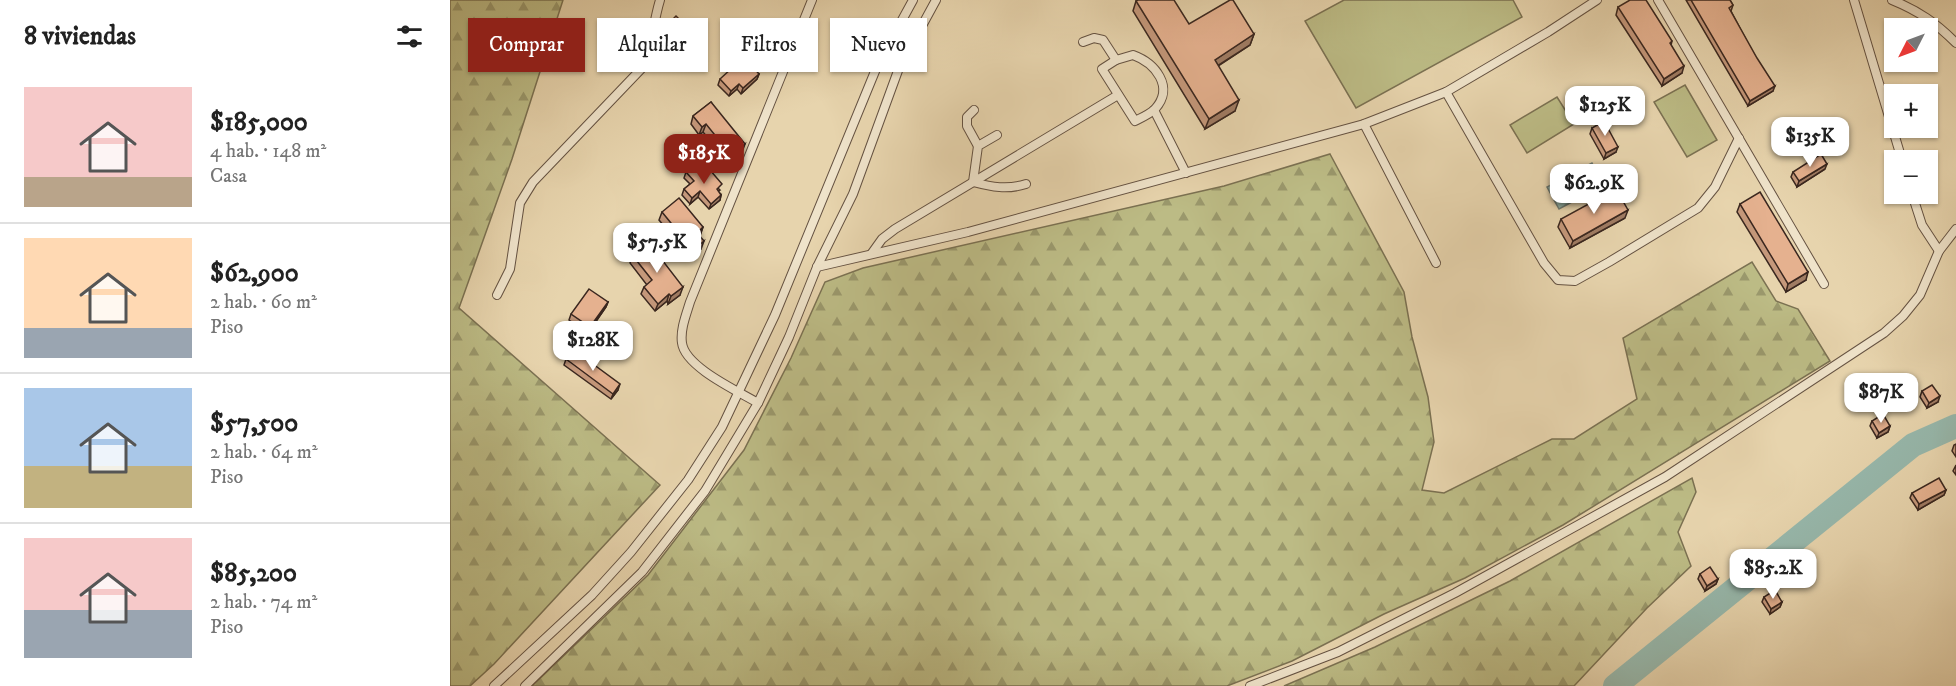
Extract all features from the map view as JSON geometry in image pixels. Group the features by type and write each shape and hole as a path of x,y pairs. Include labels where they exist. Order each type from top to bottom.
{"lane":[{"path":"497,295 510,268 520,203 533,182 644,66 652,45 653,23 660,0"},
{"path":"758,403 708,374 692,360 682,344 682,330 690,302 812,0"},
{"path":"494,686 592,595 643,538 688,480 722,427 775,315 878,64 913,0"},
{"path":"525,686 642,572 705,491 758,403 789,337 817,267 853,194 898,68 936,0"},
{"path":"817,267 968,232 1364,124 1446,92 1548,32 1597,0"},
{"path":"1658,0 1824,284"},
{"path":"1854,0 1899,150"},
{"path":"1892,0 1916,10 1935,22 1956,43"},
{"path":"1083,42 1095,38 1103,40 1116,60"},
{"path":"1133,55 1145,60 1156,71 1163,85 1161,100 1154,111 1135,121 1118,95 1102,69 1116,60 1133,55"},
{"path":"1446,92 1544,263 1558,280 1575,281 1698,208 1715,187 1739,138"},
{"path":"872,253 882,239 895,229 1118,95"},
{"path":"973,182 978,146 967,126 967,117 974,110"},
{"path":"1154,111 1186,173"},
{"path":"1364,124 1436,263"},
{"path":"978,146 997,135"},
{"path":"973,182 998,188 1014,188 1026,184"},
{"path":"1915,204 1922,225 1939,251"},
{"path":"1250,686 1338,652 1455,593 1665,477 1884,333 1903,316 1920,295 1939,251 1955,232"}],"green space":[{"path":"450,0 563,0 557,18 468,18 468,72 540,72 512,159 459,308 660,485 494,664 470,686 450,686"},
{"path":"1344,0 1513,0 1522,17 1356,108 1305,21"},
{"path":"1685,85 1717,140 1687,157 1654,102"},
{"path":"1557,97 1574,124 1527,153 1510,125"},
{"path":"1330,154 1404,292 1412,337 1428,397 1434,442 1422,490 1444,493 1552,439 1574,439 1637,399 1623,338 1752,262 1776,301 1798,309 1830,361 1563,525 1465,578 1384,614 1292,661 1227,686 532,686 648,575 744,450 791,358 825,282 863,268 1224,186"},
{"path":"1692,478 1696,492 1678,532 1691,566 1647,608 1574,686 1284,686 1375,647 1510,581"}],"water":[{"path":"1592,163 1604,185 1559,209 1547,187"}],"building":[{"path":"1174,0 1189,24 1233,0 1254,34 1215,60 1239,100 1209,119 1136,1"},
{"path":"1630,0 1646,0 1672,41 1670,43 1684,66 1664,79 1618,7"},
{"path":"1691,0 1730,0 1733,5 1729,8 1775,86 1750,101"},
{"path":"728,72 757,72 759,74 743,88 739,84 731,91 720,79"},
{"path":"711,102 745,144 731,155 706,124 702,127 693,116"},
{"path":"1604,121 1618,147 1606,153 1592,128"},
{"path":"1821,154 1827,164 1799,181 1793,172"},
{"path":"695,165 704,175 710,170 722,184 717,189 721,195 711,204 700,191 692,198 684,189 694,181 686,172"},
{"path":"1616,189 1628,210 1573,241 1561,219"},
{"path":"1760,192 1808,272 1788,284 1740,204"},
{"path":"679,198 703,227 697,233 704,241 693,250 662,212"},
{"path":"649,243 683,287 671,296 669,294 658,304 644,287 652,280 633,256"},
{"path":"589,289 608,302 590,327 571,314"},
{"path":"574,350 620,384 613,394 566,359"},
{"path":"1932,385 1940,396 1929,403 1922,391"},
{"path":"1883,414 1890,426 1879,433 1872,421"},
{"path":"1939,478 1946,490 1919,504 1912,493"},
{"path":"1710,567 1718,579 1707,586 1700,574"},
{"path":"1775,590 1782,602 1771,609 1764,597"}],"waterway":[{"path":"1615,686 1913,445 1956,426"}]}
